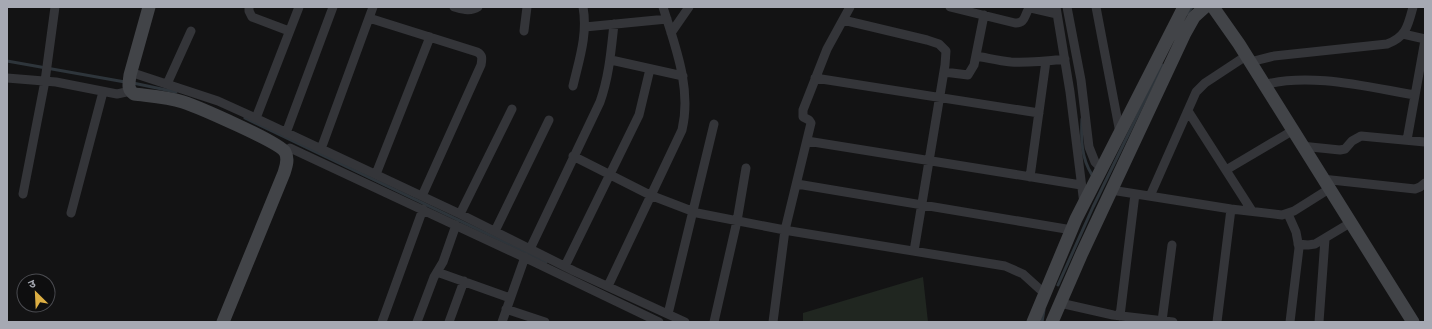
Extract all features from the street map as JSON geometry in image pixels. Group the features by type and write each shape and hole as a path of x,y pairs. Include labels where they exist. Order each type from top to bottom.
{"street":[{"path":"23,194 45,78 55,7"},
{"path":"149,7 130,82 134,94 184,102 256,134 279,147 292,145 321,148 565,266 685,322"},
{"path":"249,7 248,11 252,17 289,31"},
{"path":"256,118 299,7"},
{"path":"286,133 333,7"},
{"path":"321,148 373,7"},
{"path":"454,7 466,10 473,10 478,7"},
{"path":"524,31 527,7"},
{"path":"573,86 583,43 585,26 583,7"},
{"path":"608,286 682,130 685,109 685,89 663,7"},
{"path":"671,33 689,7"},
{"path":"773,322 785,230 811,123 803,117 802,114 814,78 827,49 850,7"},
{"path":"950,7 1015,23 1023,21 1026,18 1028,10 1031,8 1057,10 1070,92 1084,204"},
{"path":"1067,7 1081,80 1089,147 1095,162 1102,169"},
{"path":"1096,7 1120,133"},
{"path":"1033,322 1044,293 1084,204 1184,7"},
{"path":"1052,322 1111,190 1185,33 1194,17 1205,7"},
{"path":"1213,7 1248,59 1301,146 1413,322"},
{"path":"1150,196 1196,92 1200,87 1248,59 1387,44 1400,38 1403,34 1410,20 1413,7"},
{"path":"944,72 968,75 974,65 984,15"},
{"path":"369,18 480,53 482,60 481,65 422,196"},
{"path":"585,26 667,19"},
{"path":"843,20 939,44 946,51 930,161 914,251"},
{"path":"530,249 600,102 611,60 614,24"},
{"path":"167,84 191,31"},
{"path":"1403,34 1425,40 1407,140"},
{"path":"376,174 430,37"},
{"path":"976,56 1009,62 1065,59"},
{"path":"611,60 682,76"},
{"path":"1030,177 1046,61"},
{"path":"565,266 611,175 639,115 650,69"},
{"path":"7,78 45,78 56,82 117,94 130,82 167,84 218,101 286,133 292,145 525,257 646,319 659,322"},
{"path":"814,78 1039,113"},
{"path":"1263,85 1278,81 1290,80 1333,82 1415,95"},
{"path":"71,213 103,92"},
{"path":"460,214 512,109"},
{"path":"1188,111 1252,212"},
{"path":"495,231 549,120"},
{"path":"668,314 714,124"},
{"path":"1226,170 1292,131"},
{"path":"1301,146 1340,150 1346,149 1352,141 1361,136 1425,142"},
{"path":"807,141 1081,185"},
{"path":"224,322 284,173 292,145"},
{"path":"573,156 650,195 692,212 785,230 1005,266 1023,274 1044,293"},
{"path":"714,322 737,221 746,168"},
{"path":"1111,190 1231,209 1282,215 1288,214 1325,184 1415,189 1425,183"},
{"path":"797,184 1072,230"},
{"path":"1126,318 1135,194"},
{"path":"382,322 423,209"},
{"path":"1217,322 1231,209"},
{"path":"1288,214 1296,232 1298,244 1298,263 1290,322"},
{"path":"1298,244 1308,246 1315,244 1350,223"},
{"path":"417,322 434,277 443,262 456,225"},
{"path":"1319,322 1325,239"},
{"path":"1162,321 1172,245"},
{"path":"502,322 525,257"},
{"path":"437,272 510,298"},
{"path":"449,322 464,281"},
{"path":"1060,303 1103,317 1173,322"},
{"path":"506,309 544,322"}],"shaded area":[{"path":"923,277 928,322 803,322 803,313"}],"waterway":[{"path":"1187,14 1192,7"},
{"path":"7,61 125,82"},
{"path":"1058,285 1093,207 1162,65"},
{"path":"133,83 176,92"},
{"path":"245,118 546,262"},
{"path":"1082,119 1082,148 1088,168 1092,175"},
{"path":"1042,322 1044,310"}]}
